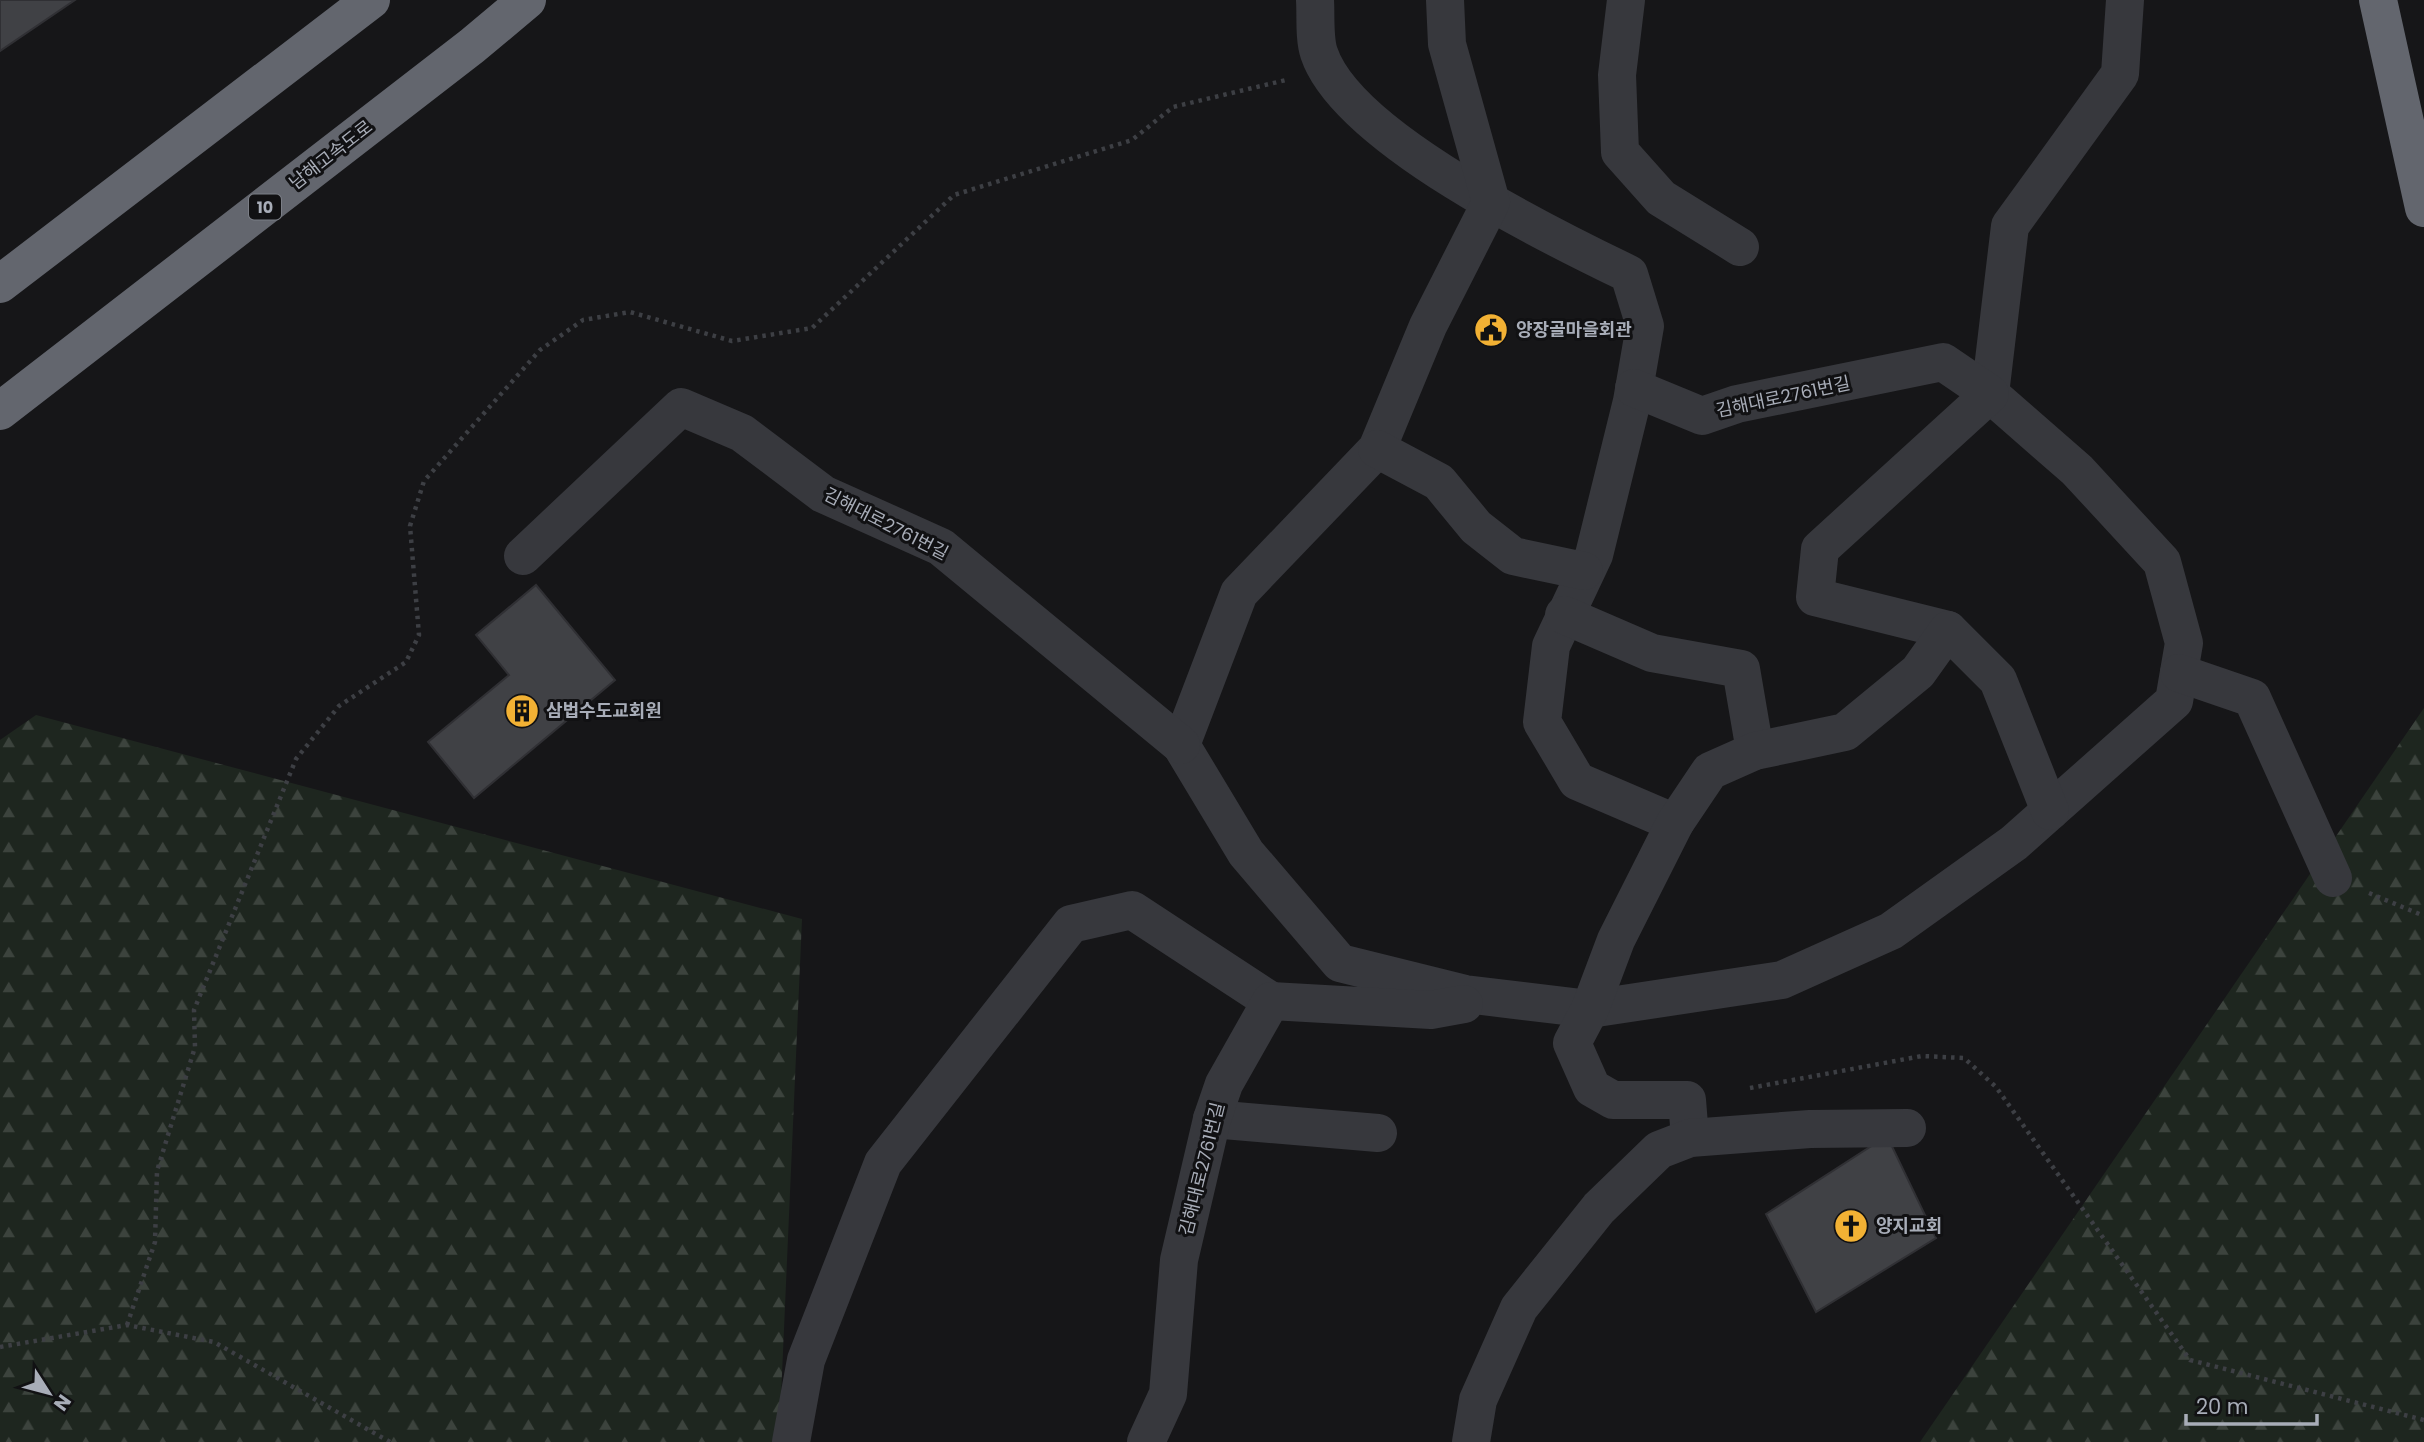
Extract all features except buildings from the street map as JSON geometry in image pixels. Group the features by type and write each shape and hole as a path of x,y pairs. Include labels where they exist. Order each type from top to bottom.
{"highway":[{"path":"0,284 371,0"},
{"name":"남해고속도로","path":"0,411 472,46 527,0"},
{"path":"2378,0 2422,200"}],"street":[{"path":"1315,0 1318,52 1342,93 1393,139 1491,202 1629,274 1645,326 1634,388 1594,555 1584,571 1551,646 1542,722 1577,781 1645,807 1675,823"},
{"path":"1181,745 1240,593 1377,449 1428,326 1491,202 1447,44 1446,0"},
{"path":"1626,0 1617,75 1620,152 1661,198 1740,247"},
{"path":"2050,811 1998,680 1948,630 1815,597 1820,549 1990,394 2010,226 2120,74 2125,0"},
{"name":"김해대로2761번길","path":"523,556 681,407 742,433 823,494 942,547 1181,745 1245,853 1340,963 1465,994 1590,1009 1782,980 1891,931 2014,844 2174,701 2184,643 2162,562 2077,470 1990,394 1943,362 1737,404 1702,416 1634,388"},
{"path":"1377,449 1439,482 1476,527 1513,556 1584,571"},
{"path":"1564,615 1652,653 1741,669 1755,751"},
{"path":"1690,1138 1687,1100 1613,1100 1592,1088 1572,1043 1590,1009 1616,940 1675,823 1710,771 1755,751 1844,732 1918,672 1948,630"},
{"path":"2179,673 2252,698 2333,878"},
{"path":"791,1442 806,1360 883,1163 1071,925 1132,910 1271,1001"},
{"name":"김해대로2761번길","path":"1146,1442 1168,1394 1179,1260 1212,1119 1224,1084 1271,1001 1431,1010 1493,998"},
{"path":"1212,1119 1378,1133"},
{"path":"1471,1442 1478,1400 1519,1308 1599,1208 1659,1150 1690,1138 1811,1129 1907,1128"}],"path":[{"path":"2333,878 2424,916"},
{"path":"1687,1100 1922,1056 1964,1058 1996,1087 2190,1360 2424,1420"},
{"path":"0,1347 127,1325 214,1342 390,1442"}],"green space":[{"path":"2424,708 2424,1442 1920,1442"},
{"path":"36,715 802,919 779,1442 0,1442 0,740"}],"place":[{"name":"양장골마을회관","path":"1491,330"},
{"name":"삼법수도교회원","path":"522,711"},
{"name":"양지교회","path":"1851,1226"}]}
